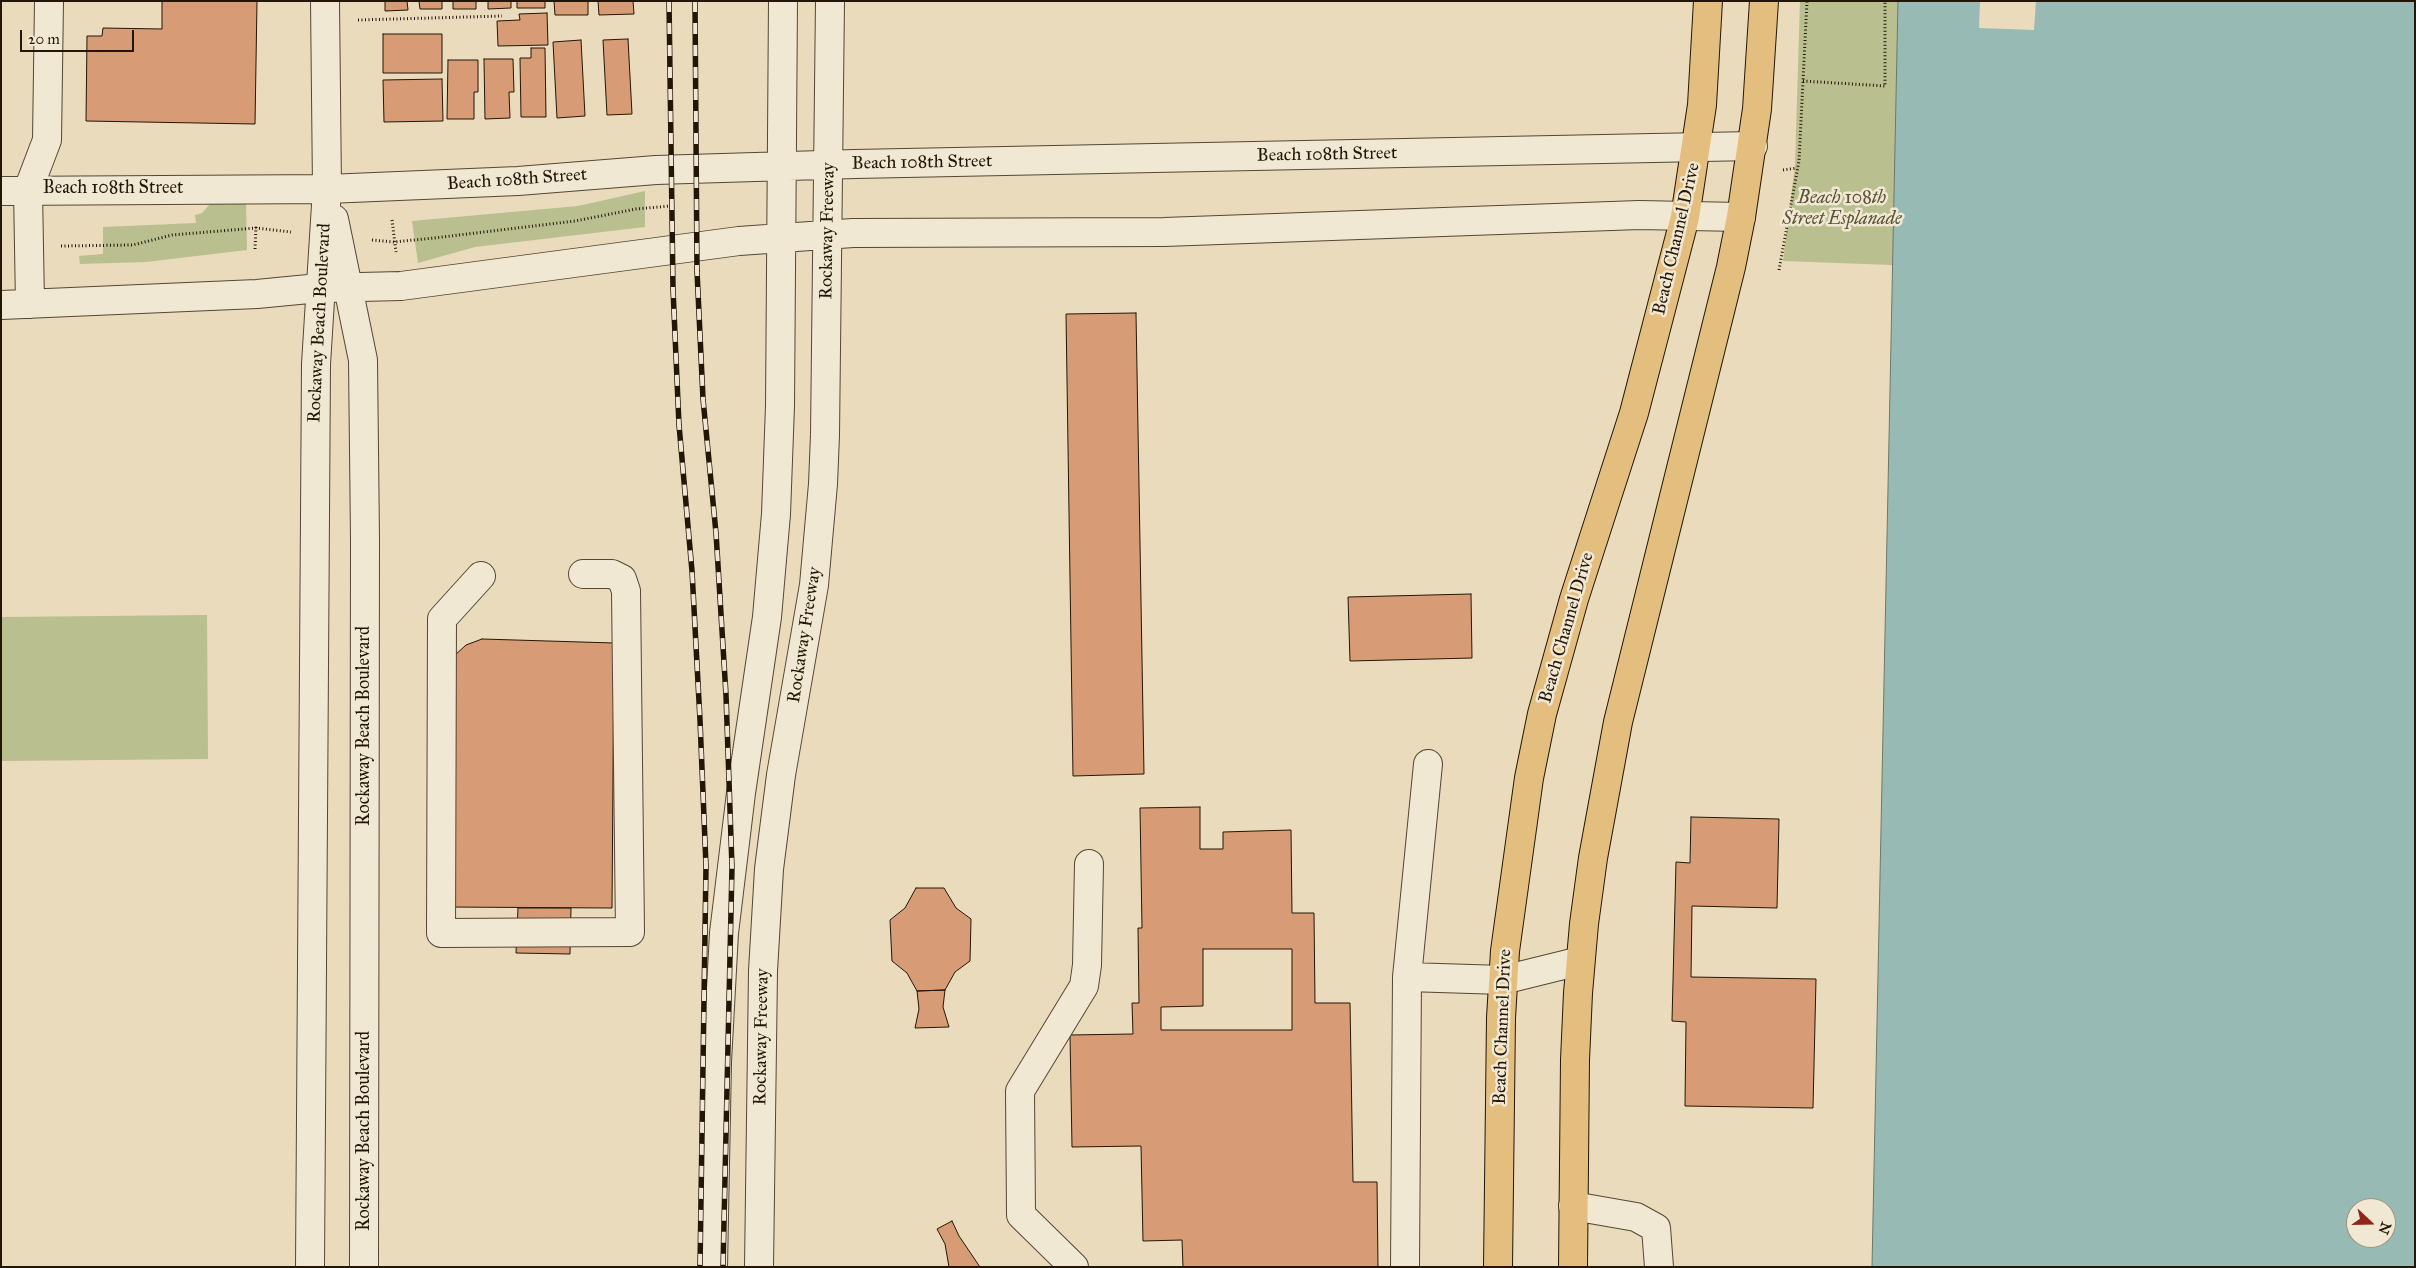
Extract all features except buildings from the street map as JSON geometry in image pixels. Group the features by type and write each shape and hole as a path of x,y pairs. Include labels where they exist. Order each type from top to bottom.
{"main road":[{"name":"Beach Channel Drive","path":"1498,1267 1503,980 1518,844 1528,778 1542,714 1574,598 1644,377 1685,217 1697,148 1702,105 1708,1"},
{"path":"1573,1267 1575,1060 1580,961 1592,867 1618,722 1724,294 1741,217 1753,146 1764,1"}],"street":[{"path":"30,304 28,247 14,190 47,140 49,1"},
{"path":"713,1267 717,1062 724,933 741,793 767,617 776,514 783,1"},
{"name":"Rockaway Freeway","path":"759,1267 764,920 774,823 808,627 819,537 825,435 830,1"},
{"name":"Rockaway Beach Boulevard","path":"325,11 327,189 331,236 348,287 363,360 365,540 364,1267"},
{"name":"Beach 108th Street","path":"14,190 327,189 518,182 656,170 1753,146"},
{"path":"1,305 257,294 319,288 401,286 739,242 828,235 1164,232 1639,215 1741,217"},
{"name":"Rockaway Beach Boulevard","path":"310,1267 316,374 319,288 331,236"},
{"path":"481,576 442,619 441,932 630,932 626,591 622,579 612,574 583,574"},
{"path":"1405,1267 1407,977 1428,764"},
{"path":"1074,1267 1021,1215 1020,1091 1084,986 1087,965 1089,864"},
{"path":"1407,977 1503,980 1580,961"},
{"path":"1573,1206 1636,1216 1656,1228 1659,1267"}],"path":[{"path":"1779,270 1799,160 1807,1"},
{"path":"1803,81 1885,86 1885,1"},
{"path":"325,11 502,16"},
{"path":"1792,111 1801,111"},
{"path":"28,247 133,245 172,235 256,228 394,242 575,222 636,209 674,206"},
{"path":"392,220 396,257"}],"green space":[{"name":"Beach 108th Street Esplanade","path":"1800,1 1898,1 1893,265 1783,261 1795,165"},
{"path":"645,191 645,227 475,247 418,263 412,221 578,206"},
{"path":"210,204 246,204 247,250 146,262 80,264 79,256 103,254 103,227 196,223 195,215 202,213"},
{"path":"207,615 208,759 1,761 1,617"}],"water":[{"path":"1898,1 2415,1 2415,1267 1872,1267"}],"pier":[{"path":"1980,1 2036,1 2034,30 1979,28"}],"railway":[{"path":"669,1 673,289 679,425 692,571 706,866 700,1267"},
{"path":"695,1 697,271 703,399 716,533 726,695 732,867 723,1267"}]}
